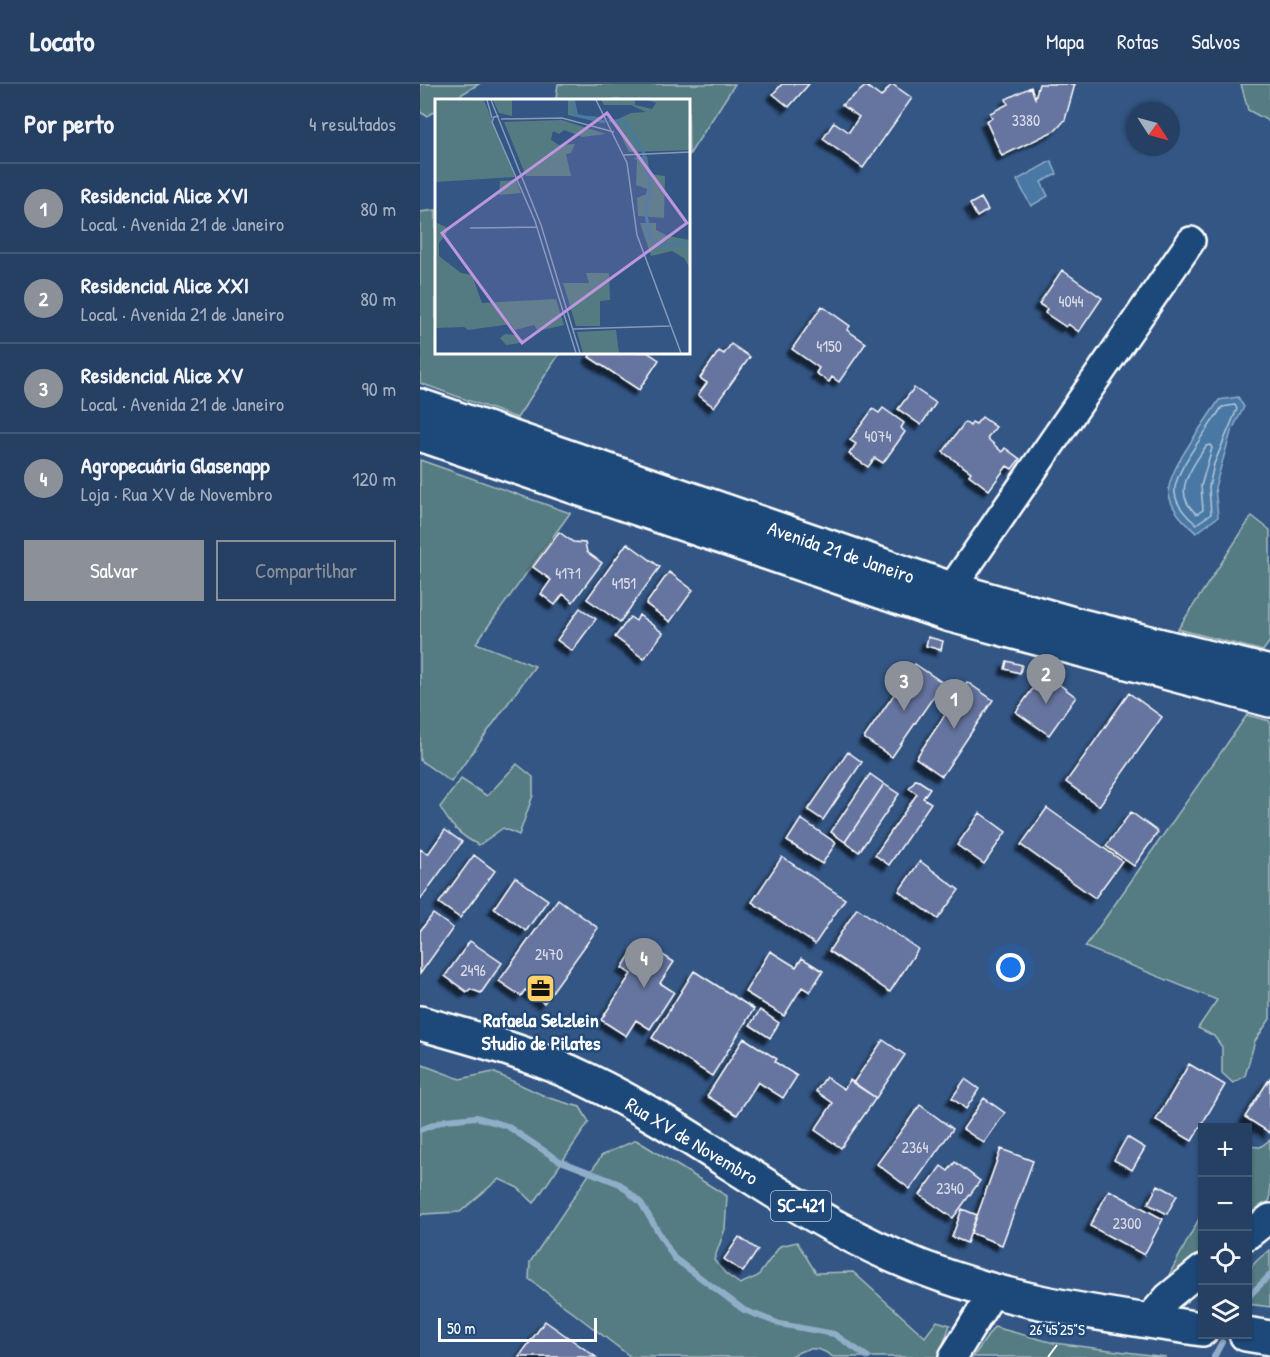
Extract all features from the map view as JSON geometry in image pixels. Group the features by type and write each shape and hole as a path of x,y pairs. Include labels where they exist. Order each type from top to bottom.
{"main road":[{"name":"Avenida 21 de Janeiro","path":"420,406 951,589 1044,616 1270,673"},
{"name":"Avenida 21 de Janeiro","path":"420,434 947,614 1270,700"},
{"name":"Rua XV de Novembro","path":"420,1023 501,1045 588,1080 861,1239 940,1276 1048,1305 1198,1328"},
{"path":"1252,1336 1270,1338"}],"street":[{"path":"951,589 1191,240"},
{"path":"1252,1232 1270,1218"},
{"path":"1147,1321 1168,1297 1198,1273"},
{"path":"953,1357 993,1292"}],"green space":[{"path":"420,84 479,84 454,99 435,99 435,111 427,116 420,112"},
{"path":"558,84 735,84 690,153 690,99 556,99"},
{"path":"1241,84 1270,84 1270,122 1248,110"},
{"path":"435,210 435,354 559,354 517,418 420,383 420,212"},
{"path":"420,460 570,513 476,643 535,666 451,782 420,760"},
{"path":"1252,516 1270,530 1270,641 1263,651 1178,629"},
{"path":"1247,715 1270,721 1270,1019 1255,1041 1245,1076 1233,1083 1222,1073 1222,1047 1214,1036 1198,1028 1217,1000 1085,947"},
{"path":"517,764 533,777 533,795 519,835 503,828 479,845 466,838 452,825 440,807 461,779 487,796"},
{"path":"420,1064 460,1079 493,1072 549,1098 580,1107 589,1122 534,1203 518,1188 499,1179 460,1212 420,1216"},
{"path":"636,1140 727,1196 725,1229 714,1260 726,1274 740,1284 758,1276 780,1246 797,1242 816,1273 853,1272 925,1337 937,1321 950,1325 940,1353 937,1357 833,1357 817,1349 806,1349 790,1357 631,1357 529,1279 530,1262 602,1155"},
{"path":"1270,1140 1270,1200 1252,1215 1252,1146 1260,1147"},
{"path":"1198,1221 1198,1255 1169,1275"},
{"path":"1270,1250 1270,1307 1252,1305 1252,1266"},
{"path":"994,1327 1054,1343 1166,1357 973,1357"}],"water":[{"path":"1051,161 1057,174 1041,182 1048,196 1031,206 1017,180"},
{"path":"1238,397 1244,407 1231,432 1215,487 1218,517 1196,533 1173,506 1169,486 1179,461 1219,400"}],"building":[{"path":"782,84 809,84 789,107 773,94"},
{"path":"892,84 912,98 863,168 823,139 834,122 849,132 859,117 842,105 866,86 881,97"},
{"path":"1039,84 1075,84 1065,120 1056,130 1002,156 986,121 992,118 990,113 1008,104 1006,99 1031,87 1035,98"},
{"path":"981,198 988,210 977,217 970,204"},
{"path":"1062,270 1102,298 1079,332 1068,324 1066,327 1045,313 1047,309 1039,304"},
{"path":"822,306 850,326 847,330 866,343 839,382 832,377 829,382 816,373 819,368 792,349"},
{"path":"731,344 750,357 714,407 698,395 707,383 700,378 719,351 724,354"},
{"path":"591,354 650,354 659,360 639,390 589,357"},
{"path":"914,388 936,403 921,425 898,409"},
{"path":"883,408 904,423 901,428 905,432 883,463 875,458 868,467 849,454 856,444 850,440 873,409 879,413"},
{"path":"982,417 996,427 987,438 1002,452 1005,448 1020,459 1012,469 1007,466 989,490 969,475 971,472 943,452 965,422 970,426 972,422 976,424"},
{"path":"559,532 573,542 585,543 587,552 602,563 573,602 563,594 555,605 541,594 551,580 533,567"},
{"path":"627,543 660,567 620,622 587,599"},
{"path":"669,572 693,590 670,622 646,604"},
{"path":"580,608 596,619 572,651 557,640"},
{"path":"639,615 663,633 644,659 615,637 630,617 636,621"},
{"path":"928,637 943,641 941,650 926,646"},
{"path":"1007,661 1022,665 1020,673 1005,669"},
{"path":"915,664 943,683 892,757 864,738"},
{"path":"1044,673 1076,697 1049,735 1016,712"},
{"path":"967,682 993,700 942,776 916,758"},
{"path":"1129,693 1162,717 1099,806 1066,782"},
{"path":"848,752 862,762 823,820 808,810"},
{"path":"870,774 884,784 845,842 831,832"},
{"path":"916,779 930,788 923,798 931,803 889,865 875,855 917,794 909,788"},
{"path":"884,784 899,794 859,852 845,842"},
{"path":"1047,808 1122,861 1095,898 1021,845"},
{"path":"1131,812 1158,832 1134,866 1106,846"},
{"path":"980,813 1006,832 984,864 957,845"},
{"path":"801,819 836,843 822,864 787,841"},
{"path":"445,830 462,842 420,900 420,849 428,854"},
{"path":"474,855 495,871 460,918 439,903"},
{"path":"782,857 845,899 815,944 752,902"},
{"path":"920,861 959,890 938,919 899,891"},
{"path":"515,877 548,900 526,931 494,908"},
{"path":"558,899 598,928 544,1003 525,990 521,996 499,981"},
{"path":"857,908 918,949 890,992 829,951"},
{"path":"433,914 453,928 420,974 420,931"},
{"path":"470,941 502,963 481,993 470,989 467,992 445,976"},
{"path":"635,947 651,957 655,950 674,962 660,983 674,992 650,1029 636,1020 626,1036 601,1020 631,974 622,968"},
{"path":"770,951 796,967 802,958 823,971 810,992 802,987 784,1016 745,992"},
{"path":"694,971 754,1009 712,1076 652,1038"},
{"path":"760,1010 779,1023 770,1038 750,1025"},
{"path":"744,1038 777,1059 775,1062 797,1076 783,1098 758,1082 737,1115 707,1096"},
{"path":"883,1040 905,1055 876,1098 853,1083"},
{"path":"1189,1064 1225,1085 1203,1123 1198,1123 1198,1131 1192,1141 1156,1120"},
{"path":"826,1077 844,1089 850,1080 876,1098 841,1148 815,1130 833,1103 816,1091"},
{"path":"1270,1078 1270,1133 1245,1117"},
{"path":"965,1079 979,1089 966,1109 952,1098"},
{"path":"984,1098 1005,1113 984,1143 963,1129"},
{"path":"920,1105 953,1129 910,1189 877,1164"},
{"path":"1127,1137 1145,1148 1132,1170 1114,1160"},
{"path":"1001,1149 1033,1161 1002,1245 971,1233"},
{"path":"955,1162 980,1181 953,1218 920,1195 941,1166 948,1171"},
{"path":"1158,1185 1177,1195 1167,1214 1148,1204"},
{"path":"1109,1190 1163,1219 1144,1255 1090,1226"},
{"path":"962,1209 977,1215 967,1243 952,1237"},
{"path":"739,1237 758,1250 743,1272 724,1259"},
{"path":"545,1321 596,1357 519,1357"}],"waterway":[{"path":"420,1130 446,1120 476,1117 507,1126 558,1160 620,1184 641,1203 674,1258 744,1310 780,1324 834,1334 868,1357"},
{"path":"1252,1293 1270,1275"},
{"path":"1214,1357 1222,1342"}],"place":[{"name":"Residencial Alice XXI","path":"1046,704"},
{"name":"Residencial Alice XV","path":"904,711"},
{"name":"Residencial Alice XVI","path":"954,729"},
{"name":"Agropecuária Glasenapp","path":"644,988"},
{"name":"Rafaela Selzlein Studio de Pilates","path":"541,989"}]}
